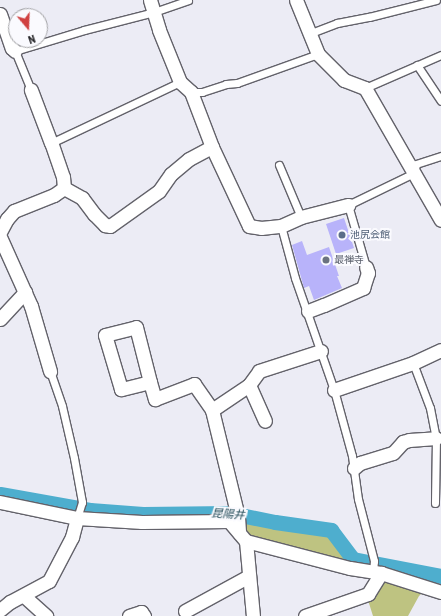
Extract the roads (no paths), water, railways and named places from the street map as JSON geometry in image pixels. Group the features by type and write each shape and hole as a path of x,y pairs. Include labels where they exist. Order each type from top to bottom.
{"street":[{"path":"296,0 311,33 318,54 344,80 365,88 441,220"},
{"path":"152,6 159,30 180,82 191,92 212,147 249,226 261,228 281,226 301,217 348,206"},
{"path":"0,14 12,48 15,51"},
{"path":"31,90 63,177 64,188"},
{"path":"64,188 82,198 94,214 105,225 110,226 159,191 171,174 189,159 212,147"},
{"path":"0,232 7,219 14,211 54,195 64,188"},
{"path":"0,237 31,306 50,372"},
{"path":"308,310 324,305 362,288 368,273 366,267"},
{"path":"0,319 25,292"},
{"path":"150,382 121,389 105,335 136,327 155,399 194,384 212,410 242,537 249,576 253,616"},
{"path":"334,390 413,363 441,350"},
{"path":"212,410 249,385 260,371 321,351"},
{"path":"249,385 265,421"},
{"path":"354,468 360,463 393,453 403,442 438,437"},
{"path":"0,502 77,518 142,522 229,521 242,537 350,568 375,568 441,592"},
{"path":"0,610 10,602 24,596 49,581 72,537 77,518"},
{"path":"305,616 368,594 375,568"},
{"path":"185,611 249,576"},
{"path":"24,596 46,616"},
{"path":"129,616 141,612 144,616"}],"lane":[{"path":"31,90 15,51 84,30 152,6 188,0"},
{"path":"311,33 337,23 369,17 436,0"},
{"path":"191,92 202,92 226,84 237,83 318,54"},
{"path":"365,88 441,55"},
{"path":"417,65 441,101"},
{"path":"51,143 180,82"},
{"path":"366,267 348,206 414,173 416,164 441,156"},
{"path":"278,165 301,217"},
{"path":"281,226 295,278 308,310 334,390 354,468 358,500 375,568"},
{"path":"413,363 430,408 438,437 435,503"},
{"path":"50,372 62,406 74,458 82,502 77,518"}],"waterway":[{"name":"昆陽井","path":"0,494 90,510 143,514 230,513 275,522 331,530 353,559 441,576"}],"place":[{"name":"池尻会館","path":"342,235"},
{"name":"最禅寺","path":"326,260"}]}
